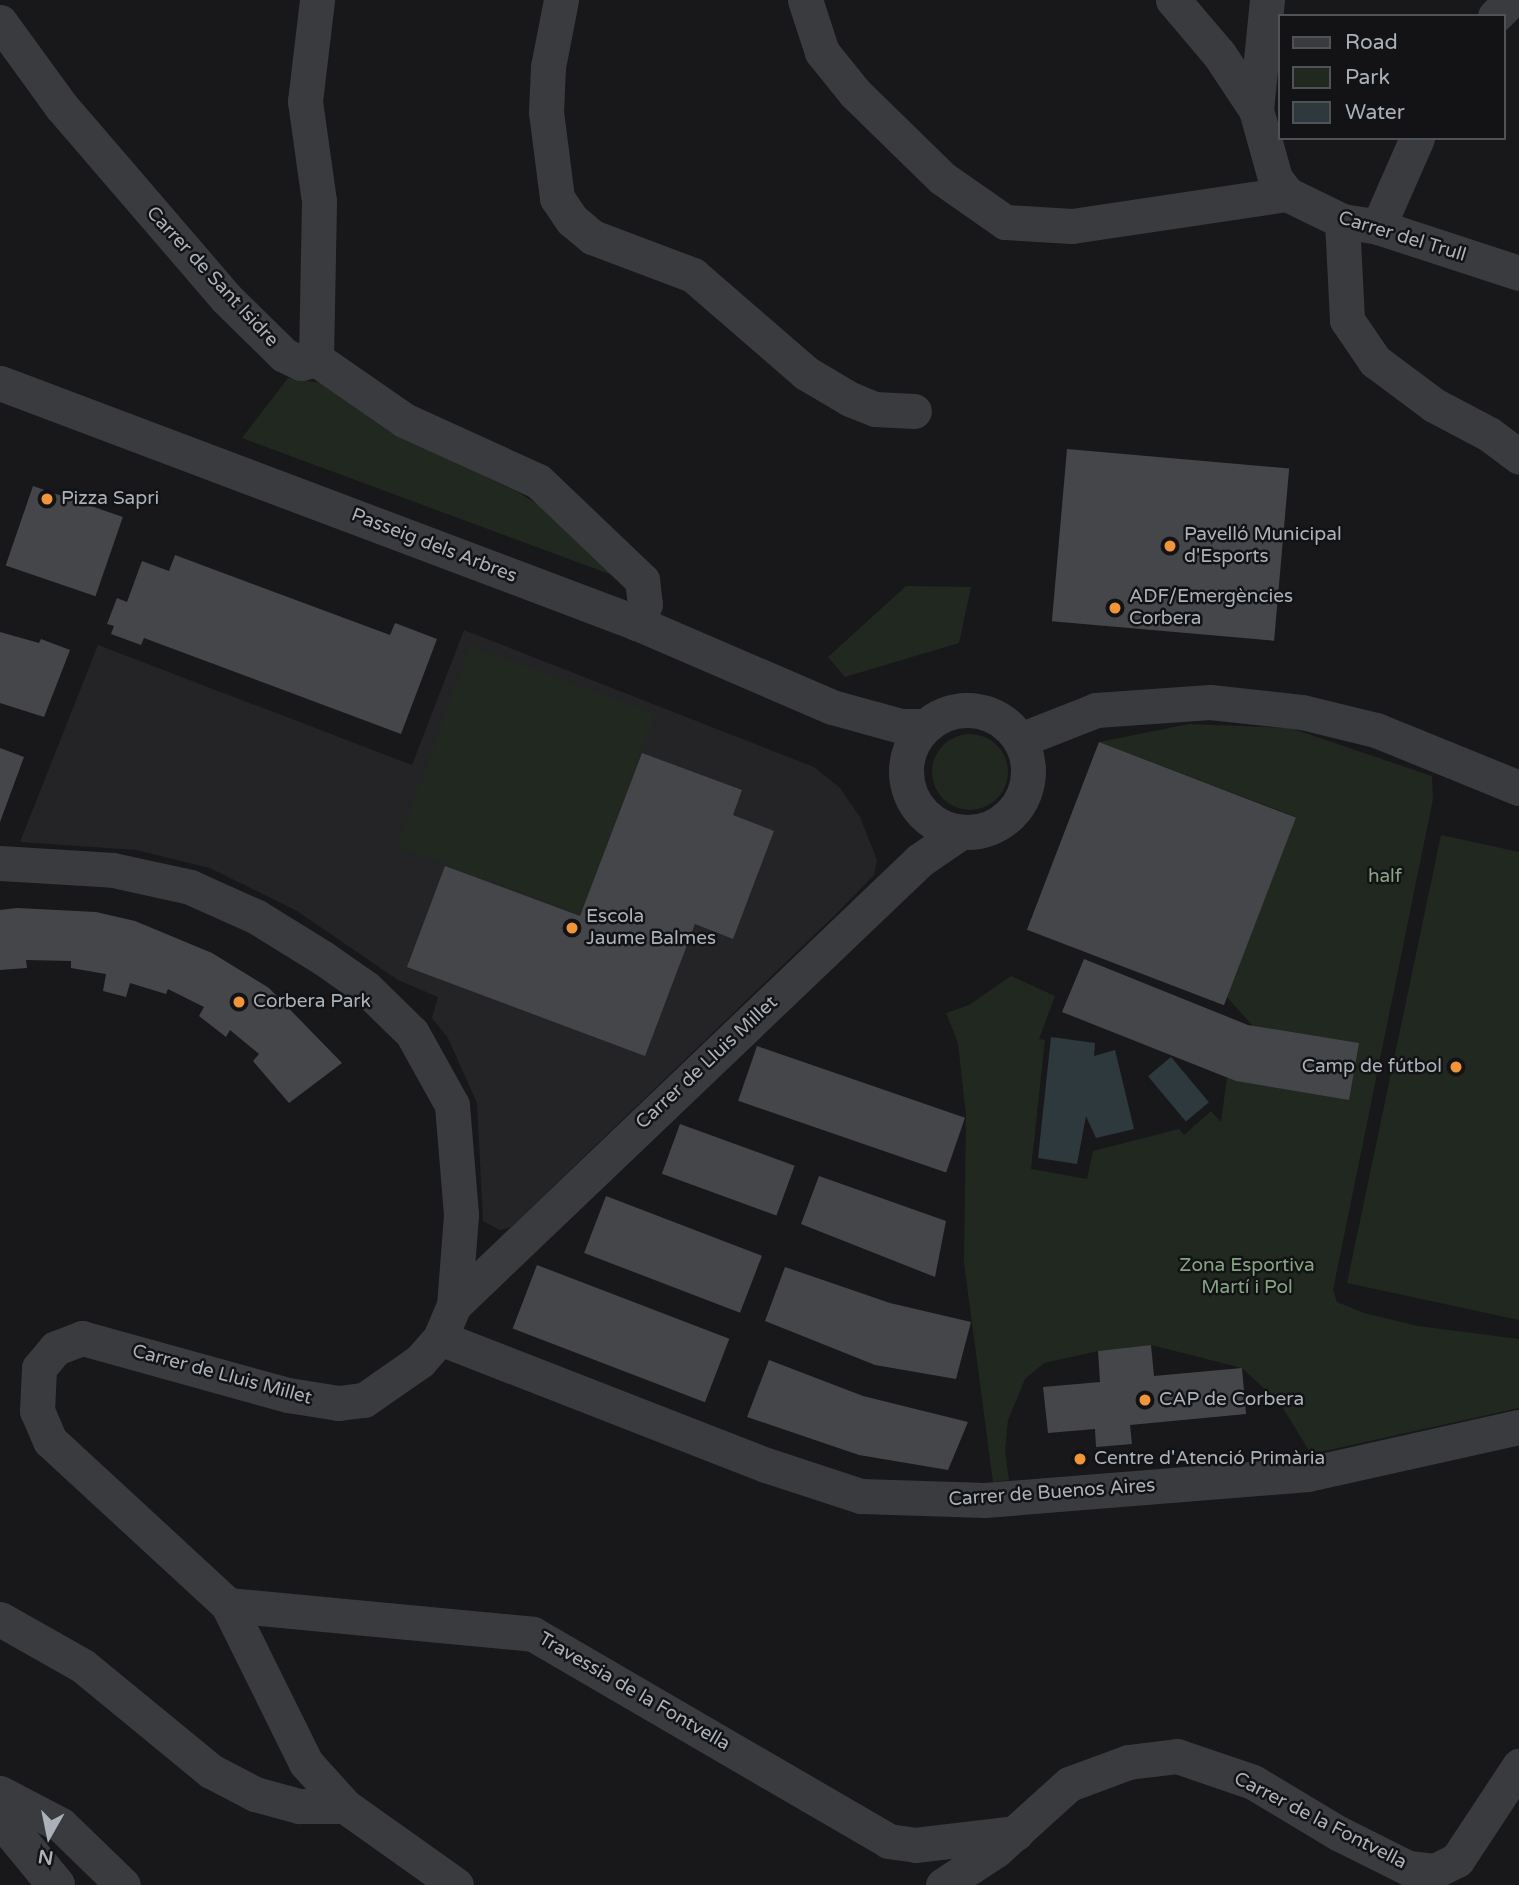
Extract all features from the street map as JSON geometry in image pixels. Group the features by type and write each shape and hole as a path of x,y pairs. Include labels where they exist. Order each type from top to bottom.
{"street":[{"path":"316,359 319,201 305,101 317,0"},
{"path":"561,0 548,66 546,112 557,198 572,220 592,237 692,275 806,373 850,399 875,409 915,411"},
{"path":"805,0 822,52 855,93 942,178 1005,222 1072,226 1287,194 1275,178 1256,110 1219,54 1173,0"},
{"path":"1256,110 1267,0"},
{"path":"1497,14 1511,0"},
{"name":"Carrer de Sant Isidre","path":"0,22 61,106 226,298 292,360 316,359 404,420 538,481 642,580 645,604 637,623"},
{"path":"1378,227 1416,140"},
{"name":"Carrer del Trull","path":"1287,194 1342,221 1378,227 1519,273"},
{"path":"1342,221 1347,320 1376,361 1434,405 1489,434 1519,457"},
{"name":"Passeig dels Arbres","path":"0,383 637,623 865,718 924,726"},
{"path":"1020,740 1096,710 1210,702 1302,712 1376,730 1519,788"},
{"path":"974,710 1001,720 1020,740 1028,769 1022,798 997,824 961,831 924,815 909,792 906,765 912,744 924,726 947,712 974,710"},
{"name":"Passeig dels Arbres","path":"865,718 906,765"},
{"name":"Carrer de Lluis Millet","path":"456,1885 345,1806 306,1763 228,1605 62,1455 41,1427 37,1411 39,1368 56,1348 82,1338 288,1395 338,1403 364,1400 419,1361 440,1338 454,1305 509,1256 920,860 961,831"},
{"path":"0,863 113,870 190,887 257,917 366,988 412,1033 452,1105 460,1168 461,1233 454,1305"},
{"path":"461,1233 509,1256"},
{"name":"Carrer de Buenos Aires","path":"440,1338 766,1465 861,1496 985,1500 1308,1474 1519,1427"},
{"name":"Travessia de la Fontvella","path":"228,1605 533,1634 888,1841 915,1845 1016,1833"},
{"path":"0,1619 83,1666 211,1770 256,1794 299,1806 345,1806"},
{"name":"Carrer de la Fontvella","path":"943,1885 1016,1833 1069,1784 1128,1762 1177,1756 1254,1782 1338,1833 1408,1868 1435,1871 1457,1860 1519,1766"},
{"path":"0,1793 61,1825 75,1843 122,1885"},
{"path":"0,1817 56,1885"},
{"path":"30,1854 48,1845 75,1843"}],"shaded area":[{"name":"Escola Jaume Balmes","path":"464,630 814,767 840,788 860,817 877,860 874,875 835,915 511,1227 500,1230 483,1221 477,1103 448,1038 432,1018 438,997 398,980 297,911 210,868 136,850 20,842 98,645 412,765"}],"green space":[{"path":"288,378 321,383 397,435 518,492 559,518 612,575 242,438"},
{"path":"906,586 971,587 959,643 845,677 828,657"},
{"path":"470,646 655,713 582,914 397,847"},
{"name":"Zona Esportiva Martí i Pol","path":"1189,724 1290,728 1432,776 1433,799 1333,1290 1337,1302 1364,1313 1418,1326 1519,1339 1519,1408 1311,1454 1280,1403 1242,1368 1151,1345 1098,1351 1044,1363 1025,1379 1008,1420 1005,1451 1009,1480 993,1482 964,1263 966,1116 958,1043 946,1013 969,1005 1011,976 1055,996 1039,1039 1045,1040 1031,1169 1087,1179 1093,1151 1179,1129 1184,1135 1211,1111 1221,1122 1227,1077 1236,1080 1253,1026 1226,996 1296,817 1099,742"},
{"path":"970,734 984,737 997,745 1005,758 1008,772 1005,786 997,799 984,807 970,810 956,807 943,799 935,786 932,772 935,758 943,745 956,737"},
{"name":"Camp de fútbol","path":"1441,835 1519,852 1519,1320 1347,1283"}],"water":[{"path":"1051,1037 1095,1043 1094,1056 1115,1050 1134,1129 1096,1138 1086,1116 1077,1164 1038,1158"},
{"path":"1171,1057 1209,1102 1186,1121 1148,1076"}],"building":[{"name":"Pavelló Municipal d'Esports","path":"1067,449 1289,468 1274,641 1052,621"},
{"path":"33,486 123,517 95,596 6,565"},
{"path":"175,555 390,635 395,623 437,639 401,734 144,638 141,645 111,634 114,626 107,624 117,598 127,602 142,561 169,571"},
{"path":"0,632 39,643 41,639 70,650 44,717 0,703"},
{"path":"1099,742 1296,818 1224,1005 1027,930"},
{"path":"0,748 24,757 0,822"},
{"path":"642,753 742,790 733,815 774,831 733,939 695,924 645,1056 407,967 445,866 580,916"},
{"name":"Corbera Park","path":"17,908 96,912 135,921 212,953 269,988 342,1063 289,1103 253,1061 259,1054 230,1030 226,1037 199,1016 204,1007 168,989 166,994 130,983 126,997 103,991 106,974 71,968 71,961 26,960 27,968 0,970 0,910"},
{"path":"1084,959 1248,1025 1359,1043 1349,1100 1236,1081 1062,1012"},
{"path":"757,1046 965,1118 946,1172 738,1101"},
{"path":"680,1124 795,1166 777,1216 662,1174"},
{"path":"819,1176 946,1221 935,1277 801,1224"},
{"path":"606,1196 762,1256 740,1313 584,1253"},
{"path":"537,1265 729,1339 705,1402 513,1328"},
{"path":"785,1267 890,1303 971,1322 956,1379 875,1365 765,1321"},
{"name":"CAP de Corbera","path":"1151,1345 1154,1376 1242,1368 1246,1414 1130,1425 1132,1444 1096,1447 1095,1429 1048,1433 1043,1387 1100,1382 1098,1351"},
{"path":"769,1360 863,1396 968,1422 948,1470 859,1455 747,1417"}],"place":[{"name":"Pizza Sapri","path":"47,499"},
{"name":"Pavelló Municipal d'Esports","path":"1170,546"},
{"name":"ADF/Emergències Corbera","path":"1115,608"},
{"name":"Escola Jaume Balmes","path":"572,928"},
{"name":"Corbera Park","path":"239,1002"},
{"name":"Camp de fútbol","path":"1456,1067"},
{"name":"CAP de Corbera","path":"1145,1400"},
{"name":"Centre d'Atenció Primària","path":"1080,1459"}],"park label":[{"name":"half","path":"1385,877"}]}
